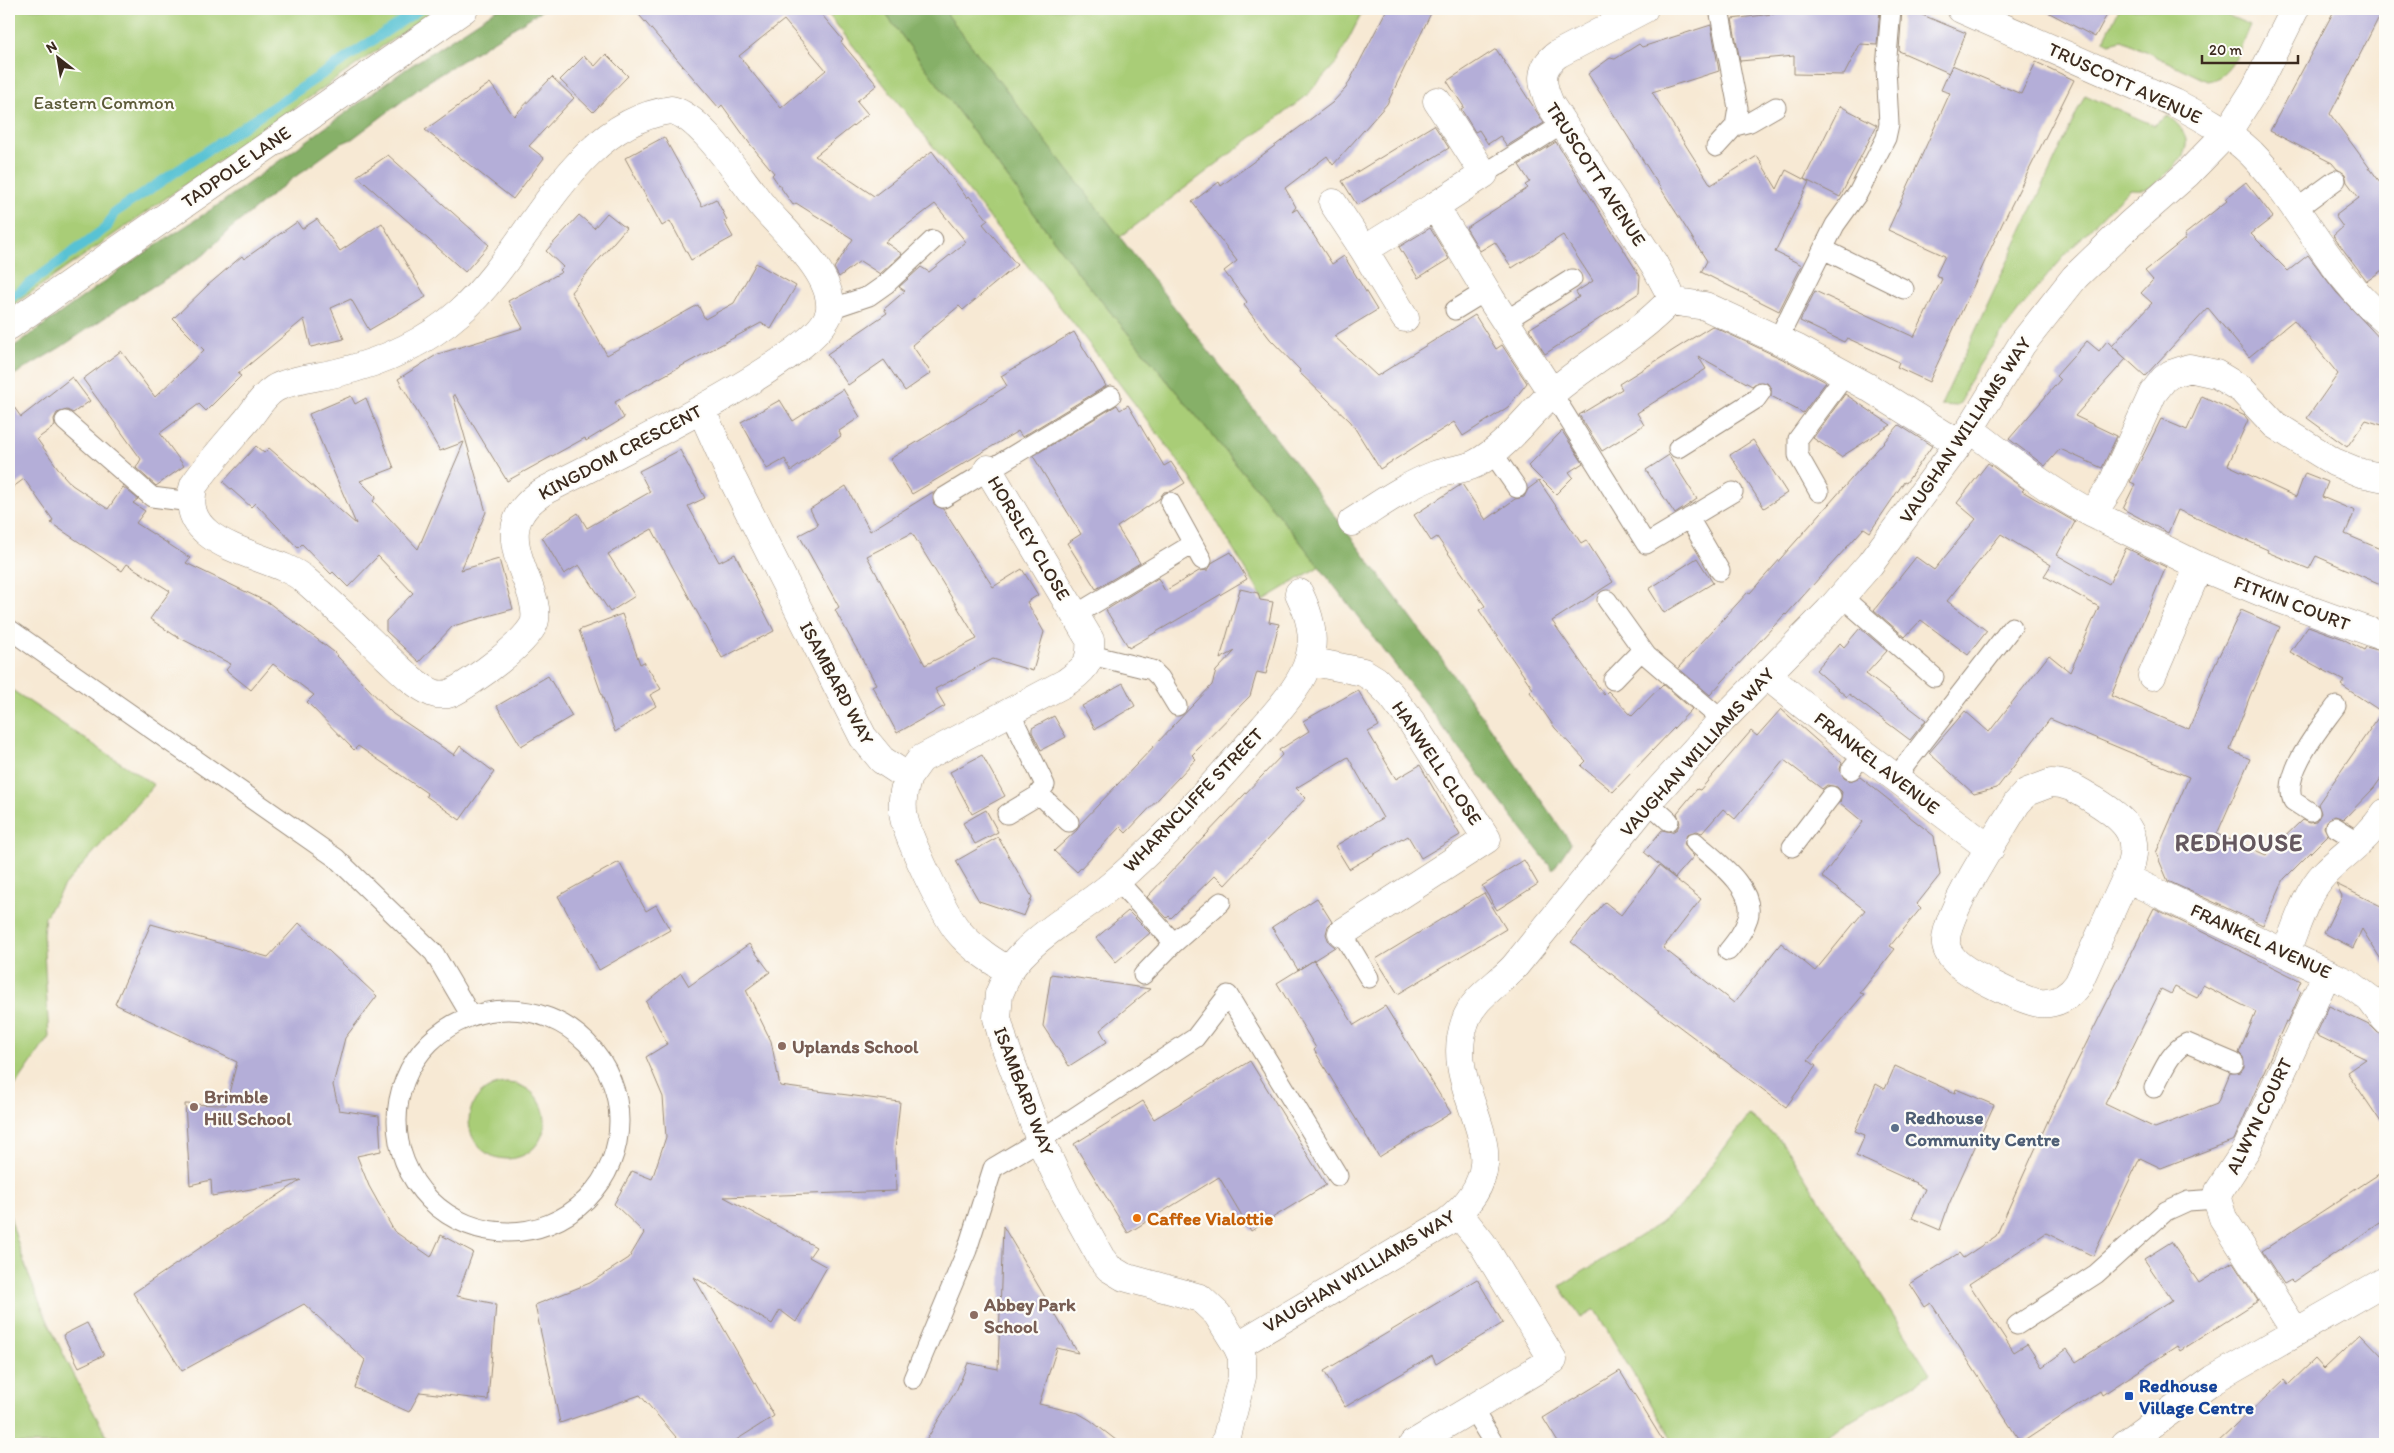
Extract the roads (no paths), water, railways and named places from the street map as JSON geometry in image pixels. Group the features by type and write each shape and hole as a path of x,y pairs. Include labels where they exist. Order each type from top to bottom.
{"street":[{"name":"TADPOLE LANE","path":"9,326 464,9"},
{"name":"TRUSCOTT AVENUE","path":"1644,9 1558,54 1547,64 1542,77 1543,88 1563,124 1654,264 1669,292 1670,301"},
{"name":"TRUSCOTT AVENUE","path":"1961,9 2174,103 2203,117 2227,133 2264,168 2342,273 2384,317"},
{"name":"VAUGHAN WILLIAMS WAY","path":"1237,1346 1440,1226 1458,1213 1476,1188 1485,1160 1481,1130 1464,1086 1459,1060 1462,1033 1470,1011 1489,989 1515,966 1648,802 1722,720 1842,597 1903,522 1965,437 2022,344 2075,277 2123,230 2187,174 2227,133 2255,89 2295,9"},
{"path":"1364,250 1484,174 1437,101"},
{"path":"192,502 194,485 200,476 268,394 280,386 384,360 404,351 448,322 479,294 495,275 550,198 574,170 618,129 648,114 671,110 677,111 690,118 701,128 754,197 805,253 819,273 828,292 830,309"},
{"path":"1334,203 1404,318"},
{"path":"1435,206 1552,393"},
{"path":"1352,522 1397,494 1426,479 1474,464 1492,452 1524,425 1552,393 1628,339 1656,317 1670,301 1705,306 1783,346 1846,374 1965,437"},
{"name":"KINGDOM CRESCENT","path":"192,502 196,519 205,531 241,552 303,579 419,684 434,694 450,693 488,669 527,637 534,626 536,613 534,599 514,546 517,518 526,504 546,490 751,381 817,333 829,316 830,309"},
{"path":"2093,514 2112,484 2153,393 2164,379 2175,372 2189,368 2216,374 2242,389 2276,425 2334,462 2361,473 2385,478"},
{"name":"ISAMBARD WAY","path":"701,409 732,478 863,737 882,760 908,777"},
{"name":"FITKIN COURT","path":"1965,437 2062,498 2199,566 2266,594 2385,637"},
{"name":"HORSLEY CLOSE","path":"988,469 1090,640 1091,655"},
{"path":"2152,676 2199,566"},
{"name":"WHARNCLIFFE STREET","path":"1009,972 1018,957 1029,947 1117,880 1249,745 1281,707 1303,674 1312,648 1310,620 1299,593"},
{"path":"1009,972 970,944 957,930 904,819 903,790 908,777 921,759 1065,683 1083,670 1091,655"},
{"name":"HANWELL CLOSE","path":"1309,661 1364,672 1386,690 1411,721 1487,839 1342,933"},
{"name":"FRANKEL AVENUE","path":"1766,675 1858,762 1896,777 1990,849"},
{"path":"2051,783 2063,783 2114,813 2129,829 2135,851 2133,862 2078,984 2072,993 2063,999 2039,1003 2025,999 1972,973 1953,960 1945,943 1950,920 1990,849 2017,803 2027,792 2051,783"},
{"path":"2286,952 2314,889 2324,874 2376,833"},
{"name":"FRANKEL AVENUE","path":"2126,878 2327,972 2364,993 2385,1019"},
{"name":"ISAMBARD WAY","path":"1009,972 999,994 997,1018 1004,1043 1040,1140 1065,1193 1101,1258 1109,1268 1138,1283 1176,1290 1200,1298 1214,1310 1237,1346 1242,1357 1242,1377 1225,1444"},
{"name":"ALWYN COURT","path":"2217,1199 2219,1191 2233,1173 2247,1148 2270,1078 2327,972"},
{"path":"2217,1199 2223,1218 2295,1331"},
{"path":"1413,1444 1553,1360 1482,1243 1458,1213"},
{"path":"2125,1444 2214,1379 2385,1281"}],"lane":[{"path":"1716,147 1735,126 1738,108 1719,9"},
{"path":"1783,346 1823,249 1835,225 1858,193 1886,138 1889,124 1886,68 1891,9"},
{"path":"1735,126 1750,122 1776,107"},
{"path":"1484,174 1563,124"},
{"path":"2295,210 2336,180"},
{"path":"830,309 869,296 886,284 933,240"},
{"path":"1823,249 1904,289"},
{"path":"1506,322 1572,279"},
{"path":"1455,310 1486,290"},
{"path":"1819,492 1798,455 1798,439 1846,374"},
{"path":"1678,448 1756,399 1761,392"},
{"path":"1552,393 1646,544 1733,492"},
{"name":"HORSLEY CLOSE","path":"988,469 1111,396"},
{"path":"65,421 152,497 192,502"},
{"path":"1492,452 1517,488"},
{"path":"942,498 988,469"},
{"path":"1170,502 1202,560"},
{"path":"1689,518 1720,571"},
{"path":"1075,615 1193,544"},
{"path":"1842,597 1934,678"},
{"path":"1607,600 1642,650 1722,720"},
{"path":"1896,777 2012,627"},
{"path":"9,629 336,858 434,954 471,1016"},
{"path":"1614,680 1642,650"},
{"path":"1091,655 1152,670 1160,678 1177,706"},
{"path":"2310,812 2293,801 2290,790 2293,777 2306,749 2336,706"},
{"path":"1007,814 1039,794 1045,785 1010,712"},
{"path":"1039,794 1069,822"},
{"path":"1792,847 1831,796"},
{"path":"1648,802 1669,821"},
{"path":"2335,827 2376,833"},
{"path":"1695,842 1736,880 1748,900 1749,916 1742,932 1728,951"},
{"path":"1117,880 1174,943"},
{"path":"1142,975 1174,943 1221,902"},
{"path":"1342,933 1369,978"},
{"path":"914,1379 968,1250 993,1168 1040,1140 1195,1038 1228,995 1338,1176"},
{"path":"506,1009 541,1014 573,1029 598,1054 615,1086 621,1121 615,1156 599,1188 573,1213 539,1229 501,1233 464,1224 432,1204 408,1173 397,1137 398,1099 412,1063 437,1034 471,1016 506,1009"},
{"path":"2154,1088 2171,1056 2179,1047 2187,1043 2234,1062"},
{"path":"2017,1325 2096,1274 2166,1211 2188,1201 2217,1199"},
{"path":"1472,1408 1494,1444"}],"waterway":[{"path":"9,299 107,227 114,213 420,9"}],"place":[{"name":"Uplands School","path":"782,1046"},
{"name":"Brimble Hill School","path":"194,1107"},
{"name":"Redhouse Community Centre","path":"1895,1128"},
{"name":"Caffee Vialottie","path":"1137,1218"},
{"name":"Abbey Park School","path":"974,1315"},
{"name":"Redhouse Village Centre","path":"2129,1396"}],"district":[{"name":"REDHOUSE","path":"2239,842"}],"park label":[{"name":"Eastern Common","path":"104,102"}]}
